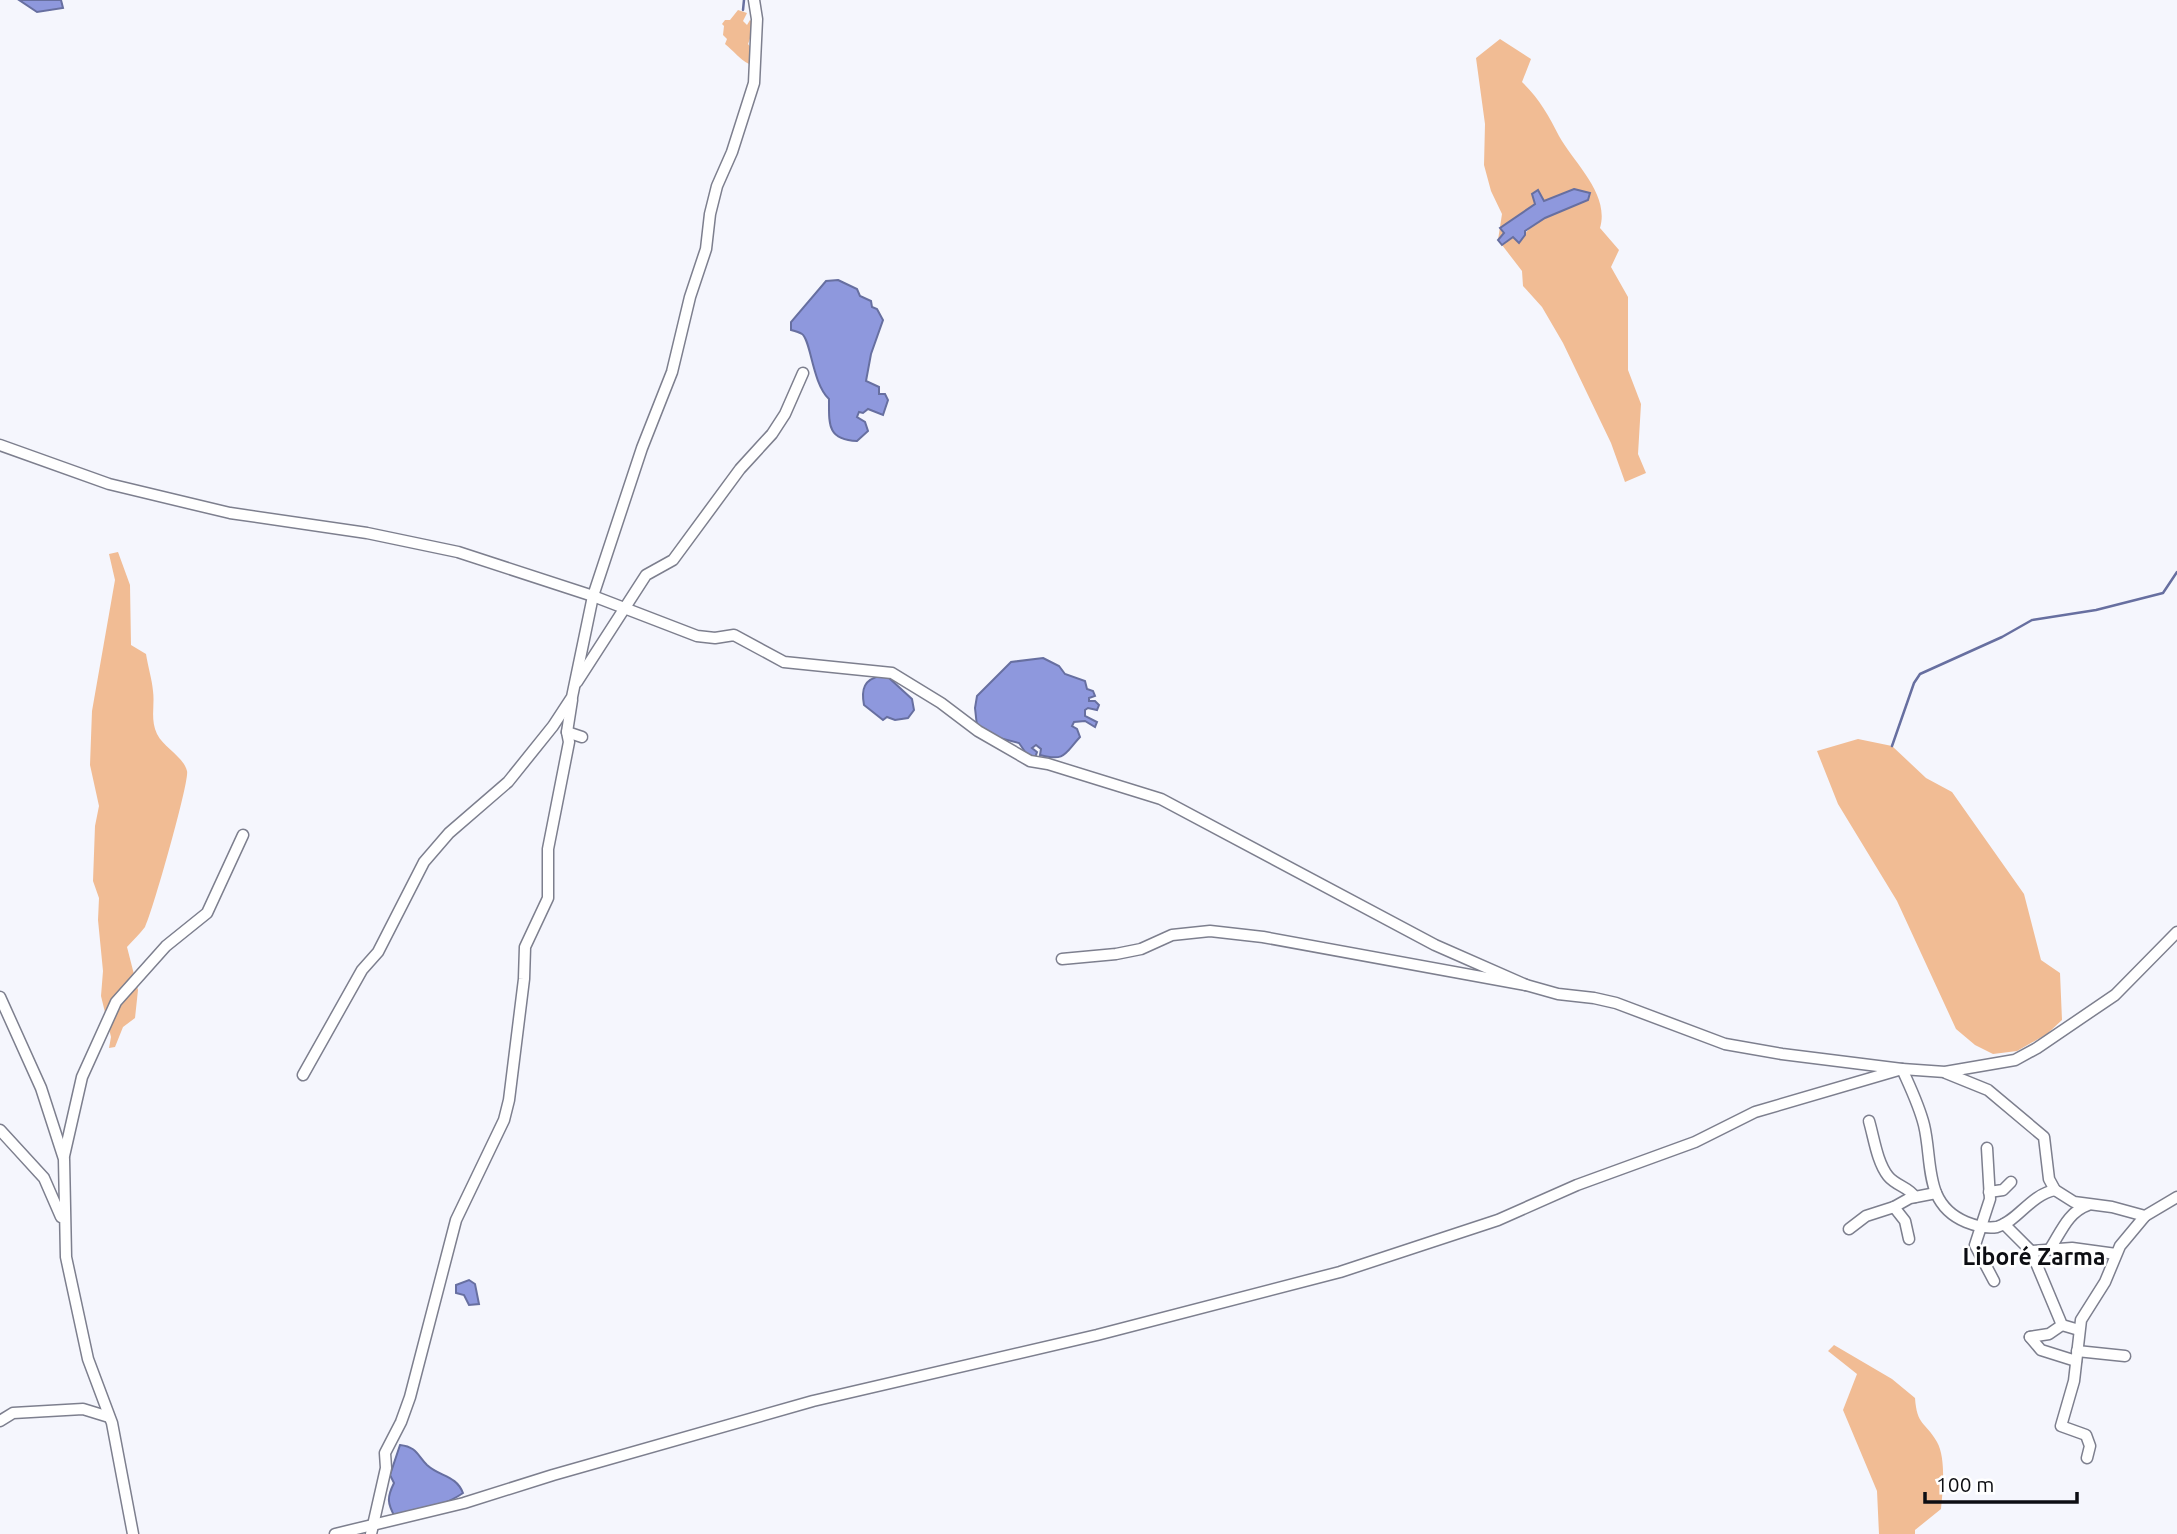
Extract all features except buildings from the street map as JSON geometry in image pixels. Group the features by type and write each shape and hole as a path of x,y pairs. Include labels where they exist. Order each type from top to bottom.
{"street":[{"path":"577,682 576,672 593,596 642,448 672,372 690,297 706,249 716,186 732,152 754,83 757,19 754,0"},
{"path":"373,1532 386,1468 385,1453 410,1397 456,1220 504,1120 509,1100 524,979 525,947 548,898 548,849 569,742 567,732 577,682 646,575 673,560 740,470 772,434 785,414 803,373"},
{"path":"0,445 109,484 230,513 367,533 458,552 593,596 697,636 715,638 734,635 784,662 892,673 941,703 978,731 1030,761 1048,764 1161,799 1434,945 1526,985"},
{"path":"303,1075 362,970 378,952 424,862 449,833 508,782 553,726 572,697"},
{"path":"567,732 582,737"},
{"path":"133,1534 109,1417 88,1359 66,1257 64,1159 82,1077 116,1002 166,946 207,913 243,835"},
{"path":"1062,959 1116,954 1141,949 1172,935 1210,930 1263,937 1616,1003 1725,1044 1782,1054 1945,1072 2015,1060 2037,1048 2115,995 2177,932"},
{"path":"0,997 41,1088 64,1159"},
{"path":"335,1534 373,1532 553,1475 813,1401 1097,1335 1340,1272 1498,1220 1577,1185 1695,1142 1755,1112 1902,1069"},
{"path":"1902,1069 1923,1122 1936,1193 1942,1206 1951,1215 1980,1227 1994,1228 2004,1224 2042,1193 2055,1190"},
{"path":"1945,1072 1988,1090 2044,1138 2049,1179 2055,1190 2074,1202 2112,1207 2145,1216"},
{"path":"1869,1121 1887,1175 1901,1187 1911,1191 1915,1197"},
{"path":"0,1130 44,1178 64,1224"},
{"path":"1987,1148 1990,1199 1975,1245 1994,1281"},
{"path":"1990,1192 2003,1190 2011,1182"},
{"path":"1849,1229 1867,1216 1915,1197 1936,1193"},
{"path":"2087,1458 2090,1446 2086,1436 2062,1426 2071,1393 2083,1314 2105,1282 2116,1254 2145,1216 2177,1197"},
{"path":"2050,1249 2077,1209 2088,1205"},
{"path":"1894,1207 1905,1221 1909,1239"},
{"path":"2004,1224 2031,1251 2062,1325"},
{"path":"2031,1251 2072,1248 2116,1254"},
{"path":"2062,1325 2079,1330"},
{"path":"2062,1325 2049,1334 2030,1337 2041,1350 2077,1356 2125,1356"},
{"path":"0,1421 13,1413 83,1409 109,1417"}],"shaded area":[{"path":"738,10 747,13 743,21 747,25 750,20 753,23 754,28 748,44 752,49 749,64 725,44 727,39 723,35 722,24 725,20 730,20"},
{"path":"1500,39 1531,59 1522,82 1534,94 1565,146 1589,179 1600,203 1600,228 1619,250 1611,267 1628,297 1628,370 1641,404 1638,454 1646,473 1625,482 1611,443 1563,343 1542,307 1523,286 1522,271 1502,245 1513,237 1519,243 1524,234 1540,221 1588,200 1574,189 1544,201 1539,191 1535,204 1501,228 1504,233 1498,240 1502,214 1491,191 1484,165 1485,124 1476,58"},
{"path":"118,552 130,585 131,645 146,654 155,728 160,739 182,761 187,771 177,821 149,917 145,927 127,947 138,990 135,1018 123,1027 115,1047 109,1048 111,1037 101,996 103,971 98,920 99,898 93,881 95,826 99,806 90,765 92,711 115,580 109,554"},
{"path":"1858,739 1892,746 1926,778 1952,792 2024,894 2041,960 2060,973 2062,1020 2047,1034 2017,1051 1993,1054 1975,1045 1956,1029 1897,901 1838,804 1817,751"},
{"path":"1834,1345 1892,1379 1915,1398 1920,1419 1940,1449 1943,1465 1941,1509 1915,1530 1915,1534 1879,1534 1877,1491 1843,1410 1857,1374 1828,1351"}],"water":[{"path":"19,0 61,0 63,8 37,12"},
{"path":"1574,189 1590,193 1588,200 1545,218 1525,231 1519,243 1513,237 1502,245 1498,240 1504,233 1500,228 1535,204 1532,194 1538,190 1544,201"},
{"path":"838,280 857,289 860,296 871,301 872,307 877,309 883,320 871,354 866,381 879,387 879,394 885,394 888,400 883,415 868,409 863,413 859,412 857,417 865,422 868,431 857,441 840,438 832,429 829,399 815,373 808,344 801,333 791,330 791,322 826,281"},
{"path":"1043,658 1059,666 1065,674 1085,681 1087,689 1093,691 1095,696 1089,698 1089,701 1095,701 1099,705 1097,710 1085,710 1085,716 1097,722 1095,727 1085,721 1074,722 1072,726 1077,729 1080,737 1068,752 1060,757 1040,755 1041,749 1036,745 1032,748 1037,752 1035,758 1028,756 1019,743 992,736 977,726 977,696 1011,662"},
{"path":"881,676 889,678 912,699 914,710 908,718 895,720 887,717 883,720 864,705 863,694 867,682"},
{"path":"469,1280 475,1284 479,1304 469,1305 464,1295 456,1293 456,1285"},
{"path":"400,1445 413,1450 432,1469 452,1479 463,1493 439,1505 395,1517 389,1504 394,1483 390,1475"}],"waterway":[{"path":"743,10 744,0"},
{"path":"1892,746 1914,683 1920,674 2002,637 2032,620 2096,610 2163,593 2177,572"}],"district":[{"name":"Liboré Zarma","path":"2034,1257"}]}
